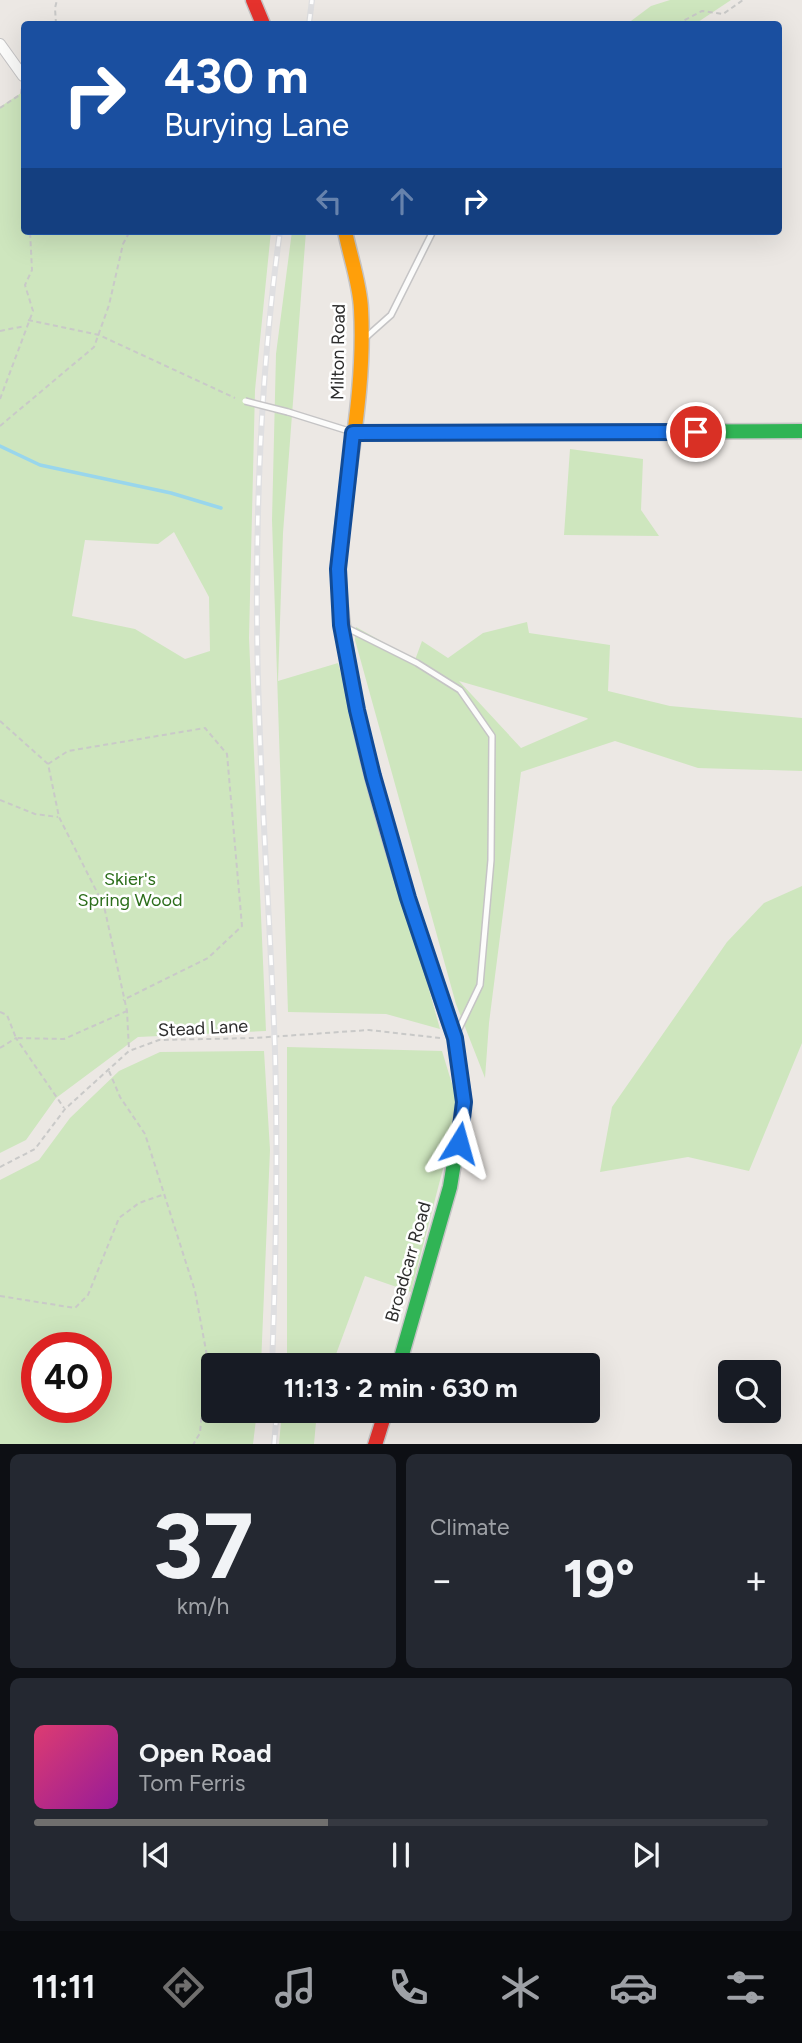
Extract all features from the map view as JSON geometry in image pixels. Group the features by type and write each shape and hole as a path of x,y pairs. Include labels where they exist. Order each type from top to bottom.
{"street":[{"path":"253,0 262,21"},
{"path":"0,44 21,73"},
{"name":"Milton Road","path":"346,235 361,307 359,387 353,433"},
{"path":"353,433 802,431"},
{"name":"Broadcarr Road","path":"353,433 338,569 341,625 373,776 408,898 455,1038 464,1102 450,1187 402,1353"},
{"path":"375,1444 382,1423"}],"lane":[{"path":"361,341 391,315 431,235"},
{"path":"244,401 353,433"},
{"path":"341,625 417,663 460,690 492,736 491,860 480,985 455,1038"}],"path":[{"path":"56,21 57,0"},
{"path":"683,21 702,11 723,14 743,0"},
{"path":"0,108 21,94"},
{"path":"0,399 33,311 24,285 32,270 30,235"},
{"path":"0,426 94,347 110,304 123,244 128,235"},
{"path":"28,320 99,335 230,397 244,401"},
{"path":"0,331 26,326"},
{"path":"0,721 48,764 59,817 104,906 127,1011 129,1051"},
{"path":"48,764 68,751 205,728 227,754 242,926 208,958 123,1000"},
{"path":"0,800 35,814 59,817"},
{"path":"0,1048 16,1038 64,1039 127,1011"},
{"path":"0,1012 7,1015 16,1038 65,1109"},
{"name":"Stead Lane","path":"0,1167 35,1149 65,1109 129,1051 159,1040 254,1038 369,1030 455,1038"},
{"path":"109,1070 120,1097 145,1134 195,1290 208,1356 200,1433 193,1444"},
{"path":"0,1296 75,1308 88,1295 118,1218 139,1203 163,1194"}],"green space":[{"path":"670,0 731,0 700,21 631,21 651,6"},
{"name":"Skier's Spring Wood","path":"21,93 21,235 271,235 255,390 249,638 266,1031 138,1037 56,1098 26,1140 0,1153 0,107","holes":["174,532 209,597 210,651 185,659 135,629 72,616 85,540 158,544"]},
{"path":"291,235 306,235 283,533 278,681 338,663 440,1029 386,1014 288,1012 272,520 276,354"},
{"path":"570,449 643,459 641,510 659,536 564,535"},
{"path":"527,622 529,633 610,645 608,691 670,706 802,718 802,771 698,768 615,741 521,772 489,1023 485,1078 456,1004 355,640 356,627 415,660 422,641 448,658 483,633","holes":["459,681 587,718 521,748"]},
{"path":"802,886 802,1043 749,1171 688,1157 600,1172 612,1107 727,942 764,903"},
{"path":"287,1047 442,1051 459,1107 411,1292 365,1276 336,1353 287,1353"},
{"path":"264,1051 270,1150 262,1353 201,1353 201,1423 256,1423 253,1444 0,1444 0,1180 39,1160 70,1118 119,1071 160,1052"},
{"path":"281,1423 316,1423 314,1444 279,1444"}],"waterway":[{"path":"0,446 40,465 171,493 221,508"}],"railway":[{"path":"309,21 312,0"},
{"path":"272,1353 276,1090 258,677 257,575 265,378 280,235"},
{"path":"274,1444 276,1423"}],"traffic: fast":[{"path":"353,433 802,431"},
{"path":"402,1353 450,1187 464,1102 455,1038 449,1021"}],"traffic: slow":[{"path":"338,570 358,407 362,342 359,290 346,235"}],"traffic: jam":[{"path":"253,0 262,21"},
{"path":"338,570 352,685 378,799 449,1021"},
{"path":"375,1444 382,1423"}],"route":[{"path":"459,1143 464,1102 455,1038 408,898 373,776 341,625 338,569 353,433 696,432"}]}
